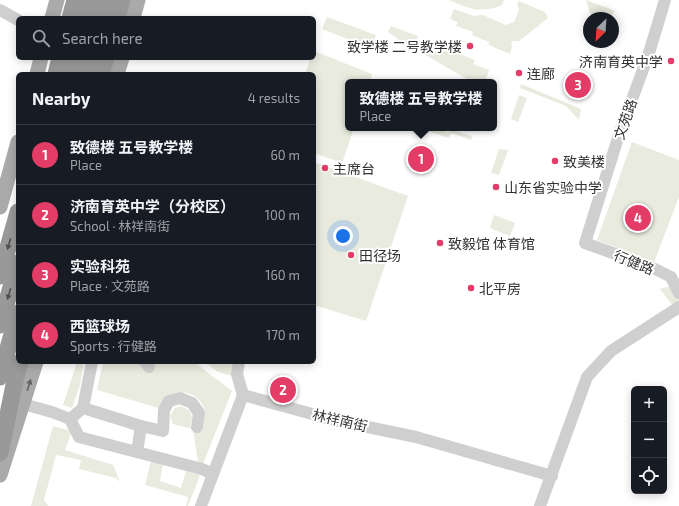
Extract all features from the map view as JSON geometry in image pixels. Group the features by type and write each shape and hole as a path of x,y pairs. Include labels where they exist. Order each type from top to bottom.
{"highway":[{"path":"71,16 75,0"},
{"path":"88,16 92,0"},
{"path":"103,16 107,0"},
{"path":"118,16 122,0"},
{"path":"56,72 60,60"},
{"path":"73,72 76,60"},
{"path":"86,72 90,60"},
{"path":"102,72 105,60"},
{"path":"0,276 16,219"},
{"path":"0,325 16,270"},
{"path":"0,377 16,320"},
{"path":"0,453 19,364"}],"main road":[{"path":"53,16 57,0"},
{"path":"134,16 138,0"},
{"path":"38,72 40,60"},
{"path":"118,72 121,60"},
{"path":"0,207 13,181 16,158"},
{"path":"0,475 35,364"}],"street":[{"name":"文苑路","path":"586,239 618,138 649,53 665,0"},
{"path":"0,10 16,19"},
{"name":"行健路","path":"586,239 585,243 651,267 671,277 678,291"},
{"path":"678,291 675,276 679,274"},
{"path":"540,506 587,377 611,351 679,307"},
{"path":"70,419 83,408 92,364"},
{"path":"201,506 243,395 237,374 239,364"},
{"name":"林祥南街","path":"243,395 334,420 416,437 552,476"},
{"path":"83,408 141,426 163,431 164,410 169,401 180,398 192,403 199,413 197,427"},
{"path":"23,404 70,419 79,437 213,474"},
{"path":"137,452 141,426"}],"shaded area":[{"path":"449,0 504,0 501,6 480,10 469,8"},
{"path":"586,0 613,10 614,12 590,12"},
{"path":"519,1 545,12 548,18 519,41 513,41 511,43 512,46 510,54 489,45 489,42 472,35 473,32 456,26 458,22 450,19 454,9 474,16 483,15 506,25 514,22 519,10 517,4"},
{"path":"327,17 376,35 371,48 322,29"},
{"path":"391,26 418,36 416,41 436,48 439,41 460,49 459,54 475,60 473,64 489,70 486,79 467,79 388,32"},
{"path":"316,52 372,74 371,79 345,79 345,131 353,131 342,163 316,154 316,72 306,72 310,60 316,60"},
{"path":"521,84 581,109 579,120 566,106 520,88"},
{"path":"519,95 527,98 518,122 511,119"},
{"path":"427,131 443,131 449,133 450,131 456,131 472,136 471,140 451,133 449,138"},
{"path":"632,142 679,160 679,197 654,262 597,240"},
{"path":"499,149 508,150 499,175 491,173"},
{"name":"田径场","path":"316,163 408,196 366,321 316,306"},
{"path":"494,215 515,223 510,236 490,228"},
{"path":"671,286 679,299 679,302 673,306 660,289"},
{"path":"76,364 84,364 80,385 72,408 63,405"},
{"path":"103,364 140,364 147,371 150,364 197,364 232,391 203,464 198,462 193,429 173,424 170,416 175,408 181,406 190,411 192,419 190,426 201,431 205,412 202,404 197,398 183,392 175,393 168,396 159,408 97,390"},
{"path":"208,364 239,364 238,378 218,372"},
{"path":"53,426 72,431 65,450 113,465 120,482 116,478 79,469 81,460 56,455 44,500 48,506 31,506"},
{"path":"151,461 163,464 160,481 181,488 186,471 200,475 188,506 186,506 188,497 145,485"}],"place":[{"name":"致学楼 二号教学楼","path":"470,46"},
{"name":"济南育英中学","path":"671,61"},
{"name":"连廊","path":"519,73"},
{"name":"实验科苑","path":"578,85"},
{"name":"致德楼 五号教学楼","path":"421,159"},
{"name":"致美楼","path":"555,161"},
{"name":"主席台","path":"325,168"},
{"name":"山东省实验中学","path":"496,187"},
{"name":"西篮球场","path":"638,218"},
{"name":"致毅馆 体育馆","path":"440,243"},
{"name":"田径场","path":"351,255"},
{"name":"北平房","path":"471,288"},
{"name":"济南育英中学（分校区）","path":"283,390"}]}
